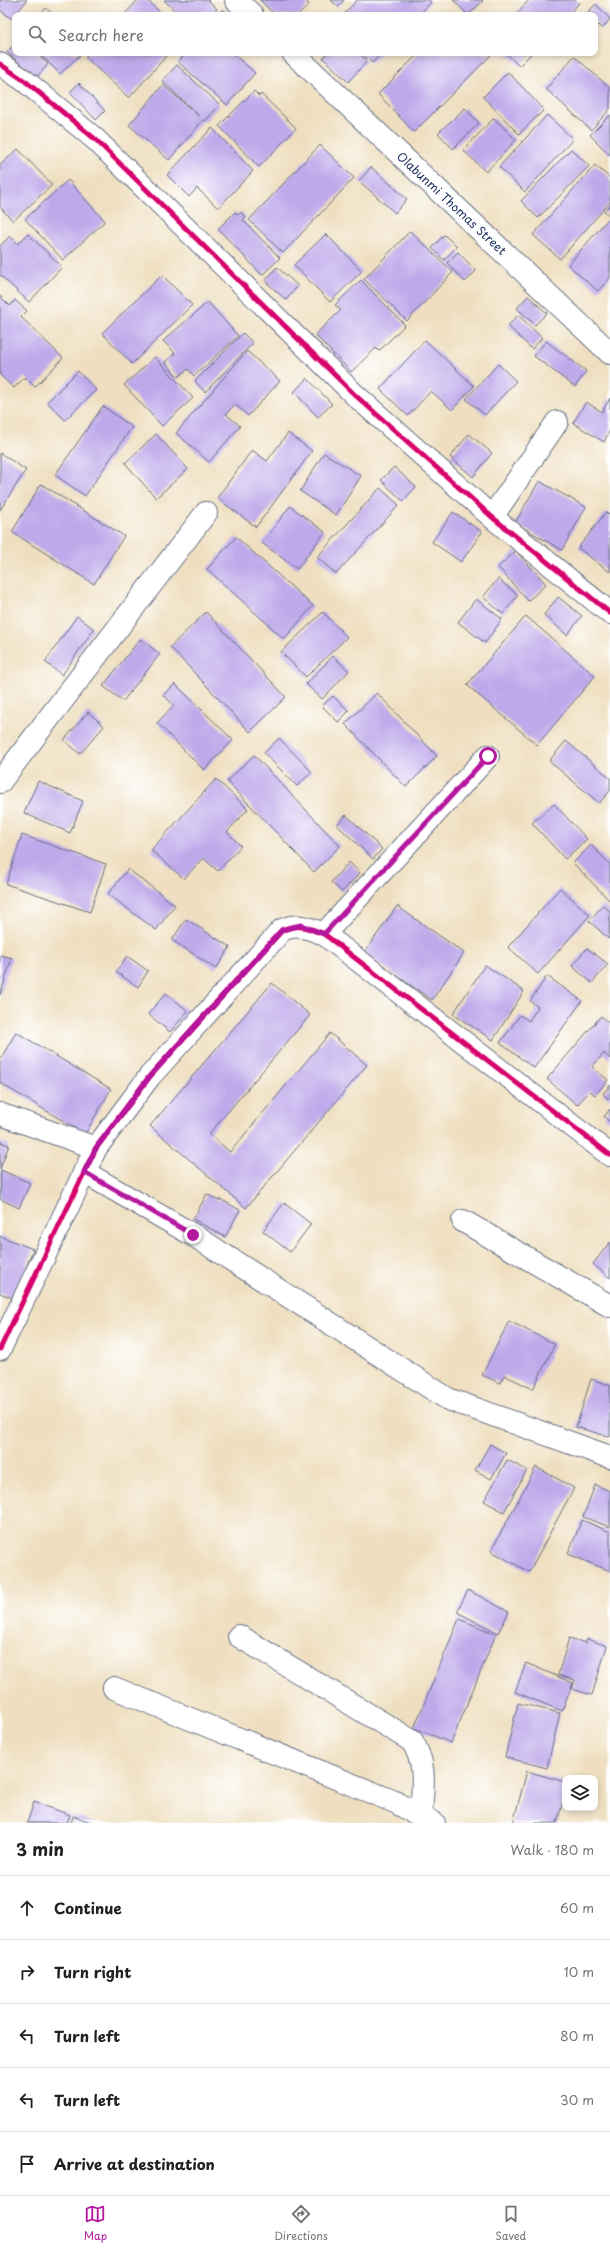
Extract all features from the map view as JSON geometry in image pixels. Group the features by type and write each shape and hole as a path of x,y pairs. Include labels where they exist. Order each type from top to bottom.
{"street":[{"path":"236,0 249,12"},
{"name":"Olabunmi Thomas Street","path":"296,56 610,353"},
{"path":"0,64 25,81 95,139 355,395 492,517 610,613"},
{"path":"492,517 557,422"},
{"path":"0,782 206,513"},
{"path":"324,934 488,756"},
{"path":"0,1349 96,1148 150,1076 282,930 301,925 324,934 610,1155"},
{"path":"0,1114 96,1148"},
{"path":"84,1172 193,1235 448,1398 610,1458"},
{"path":"463,1221 610,1306"},
{"path":"239,1636 412,1741 421,1756 428,1820"},
{"path":"114,1688 394,1802 428,1820"}],"building":[{"path":"0,0 27,0 18,12 12,12 12,19 0,10"},
{"path":"138,0 147,0 160,12 127,12"},
{"path":"164,0 208,0 217,9 214,12 176,12"},
{"path":"260,0 305,0 309,4 302,12 272,12"},
{"path":"331,0 344,0 338,7"},
{"path":"357,0 429,0 431,2 422,12 346,12"},
{"path":"453,0 483,1 471,12 465,12"},
{"path":"529,0 576,0 579,3 571,12 518,12"},
{"path":"596,4 610,19 602,29 598,25 598,12 588,12"},
{"path":"46,8 51,12 42,12"},
{"path":"12,47 12,56 39,56 48,64 36,78 7,52"},
{"path":"42,56 79,56 60,74"},
{"path":"86,56 166,56 129,98 85,57"},
{"path":"183,56 235,56 255,73 227,105 178,62"},
{"path":"325,56 362,56 367,61 348,82 323,58"},
{"path":"365,56 379,56 372,63"},
{"path":"416,56 490,56 414,132 378,94"},
{"path":"509,56 529,56 519,66"},
{"path":"574,56 610,88 610,109 591,130 546,89"},
{"path":"177,65 220,105 205,121 203,120 169,160 129,125 163,85 199,116 162,81"},
{"path":"508,72 544,110 519,134 483,97"},
{"path":"79,83 105,111 96,120 70,92"},
{"path":"254,91 259,96 261,94 296,128 259,167 219,126"},
{"path":"465,108 479,123 453,149 438,133"},
{"path":"547,115 573,139 525,192 499,167"},
{"path":"610,115 610,155 590,135"},
{"path":"494,118 516,140 486,172 463,150"},
{"path":"212,128 253,171 218,208 197,188 189,197 167,175"},
{"path":"320,145 354,178 283,253 249,220"},
{"path":"18,149 52,185 13,221 0,207 0,165"},
{"path":"571,149 589,166 538,218 521,201"},
{"path":"595,165 610,178 610,202 560,259 533,235"},
{"path":"371,167 407,199 395,213 359,181"},
{"path":"68,180 105,221 63,260 25,219"},
{"path":"610,205 610,216 604,211"},
{"path":"235,212 238,215 241,212 246,217 243,220 280,258 262,275 218,229"},
{"path":"608,219 610,221 610,278 598,291 568,265"},
{"path":"410,231 453,272 407,321 364,279"},
{"path":"28,234 62,267 29,302 0,275 0,246 10,236 18,244"},
{"path":"326,234 362,271 330,302 294,265"},
{"path":"444,235 457,246 444,260 432,248"},
{"path":"458,252 476,271 465,282 447,263"},
{"path":"277,267 298,286 286,300 265,281"},
{"path":"162,275 192,305 132,364 102,333"},
{"path":"361,280 405,325 379,351 376,348 351,372 315,335 341,310 335,305"},
{"path":"0,296 10,306 15,300 27,311 21,317 63,358 35,387 25,377 14,388 0,375"},
{"path":"528,296 547,313 535,325 517,308"},
{"path":"208,302 238,336 194,376 188,369 178,377 165,362 175,353 163,341"},
{"path":"518,315 542,338 532,349 508,326"},
{"path":"243,333 253,343 205,392 195,381"},
{"path":"425,340 474,386 452,410 431,391 408,416 380,389"},
{"path":"546,341 586,371 575,387 534,356"},
{"path":"247,351 280,381 248,416 235,404 226,414 240,426 209,462 176,433"},
{"path":"155,357 193,398 162,426 124,385"},
{"path":"498,364 516,381 485,415 466,399"},
{"path":"78,371 96,390 65,420 47,402"},
{"path":"307,378 332,404 318,417 294,392"},
{"path":"610,398 610,430 604,442 573,423 586,402 602,412"},
{"path":"103,406 132,427 85,496 55,475"},
{"path":"288,433 312,451 256,527 217,498 252,450 267,461"},
{"path":"156,434 188,469 156,498 125,463"},
{"path":"469,434 492,453 473,477 450,457"},
{"path":"0,453 26,470 0,510"},
{"path":"324,453 361,476 336,515 300,491"},
{"path":"394,467 416,487 403,501 381,480"},
{"path":"539,481 586,507 562,550 515,523"},
{"path":"41,484 124,536 94,584 12,532"},
{"path":"380,488 399,505 336,574 317,557"},
{"path":"290,506 325,532 297,569 262,543"},
{"path":"453,512 482,532 461,562 432,542"},
{"path":"606,512 610,516 610,572 578,548"},
{"path":"236,537 313,606 284,639 207,569"},
{"path":"516,551 546,584 528,601 498,567"},
{"path":"498,579 518,595 503,614 483,597"},
{"path":"558,597 582,616 567,635 544,615"},
{"path":"476,599 502,619 485,643 458,622"},
{"path":"206,612 286,697 250,732 170,647"},
{"path":"323,612 347,637 306,677 281,652"},
{"path":"77,616 94,629 62,675 45,662"},
{"path":"526,616 595,676 537,745 467,685"},
{"path":"140,639 160,654 123,701 103,686"},
{"path":"333,656 349,671 322,699 306,684"},
{"path":"175,684 233,740 204,770 157,723 174,705 163,695"},
{"path":"377,693 437,756 406,787 345,724"},
{"path":"333,696 349,711 338,722 322,706"},
{"path":"88,712 104,726 80,754 64,740"},
{"path":"279,738 312,772 297,786 264,753"},
{"path":"566,741 610,778 610,791 599,803 549,761"},
{"path":"254,755 340,846 314,872 227,781"},
{"path":"216,779 248,809 227,832 241,846 218,871 203,858 184,879 151,850"},
{"path":"38,781 83,801 70,833 24,813"},
{"path":"554,804 587,839 565,859 532,823"},
{"path":"346,815 382,849 373,859 337,825"},
{"path":"22,835 106,864 90,912 6,884"},
{"path":"591,845 610,864 610,901 573,863"},
{"path":"349,862 360,873 342,892 331,882"},
{"path":"128,869 175,905 156,930 108,894"},
{"path":"560,888 590,915 538,974 508,947"},
{"path":"603,905 610,911 609,939 589,921"},
{"path":"397,906 464,953 432,1000 364,953"},
{"path":"186,919 230,947 216,969 172,940"},
{"path":"587,948 608,964 592,983 572,966"},
{"path":"0,955 12,958 0,995"},
{"path":"127,956 148,971 138,987 116,972"},
{"path":"485,965 524,991 493,1040 453,1014"},
{"path":"547,976 582,1001 534,1068 500,1043 520,1015 529,1021 538,1007 530,1001"},
{"path":"272,983 310,1015 209,1134 230,1152 330,1033 367,1065 246,1208 150,1126"},
{"path":"166,993 188,1011 170,1032 148,1014"},
{"path":"601,1016 610,1024 610,1059 604,1053 592,1067 608,1080 595,1095 590,1091 577,1105 547,1079"},
{"path":"16,1032 111,1089 85,1134 0,1083 0,1060"},
{"path":"610,1085 610,1100 603,1094"},
{"path":"610,1109 610,1122 604,1117"},
{"path":"0,1142 9,1145 0,1169"},
{"path":"1,1170 30,1183 19,1208 0,1199"},
{"path":"207,1194 240,1210 225,1237 193,1219"},
{"path":"284,1203 311,1224 290,1252 263,1231"},
{"path":"0,1236 33,1249 15,1299 0,1293"},
{"path":"610,1242 610,1278 593,1264"},
{"path":"509,1321 555,1344 533,1389 504,1375 500,1383 482,1375"},
{"path":"591,1379 610,1385 610,1437 576,1427"},
{"path":"490,1444 506,1453 491,1479 475,1470"},
{"path":"507,1460 527,1470 504,1512 484,1501"},
{"path":"536,1467 574,1488 529,1572 491,1551"},
{"path":"595,1485 610,1491 610,1527 583,1517"},
{"path":"582,1520 610,1532 610,1571 568,1554"},
{"path":"468,1590 509,1612 498,1633 457,1612"},
{"path":"459,1619 496,1634 451,1743 414,1728"},
{"path":"569,1638 586,1643 587,1639 607,1646 592,1695 572,1689 575,1680 558,1675"},
{"path":"526,1663 573,1683 562,1711 515,1692"},
{"path":"518,1703 560,1713 547,1768 505,1757"},
{"path":"527,1771 562,1781 562,1804 557,1823 513,1823"},
{"path":"34,1802 70,1815 67,1823 27,1823"},
{"path":"73,1816 94,1823 71,1823"}],"cycle path":[{"path":"0,64 25,81 95,139 355,395 492,517 610,613"},
{"path":"0,1349 96,1148 150,1076 282,930 288,928 303,927 324,934 610,1155"}],"route":[{"path":"193,1235 84,1172 96,1148 150,1076 282,930 290,926 301,925 324,934 488,756"}]}
